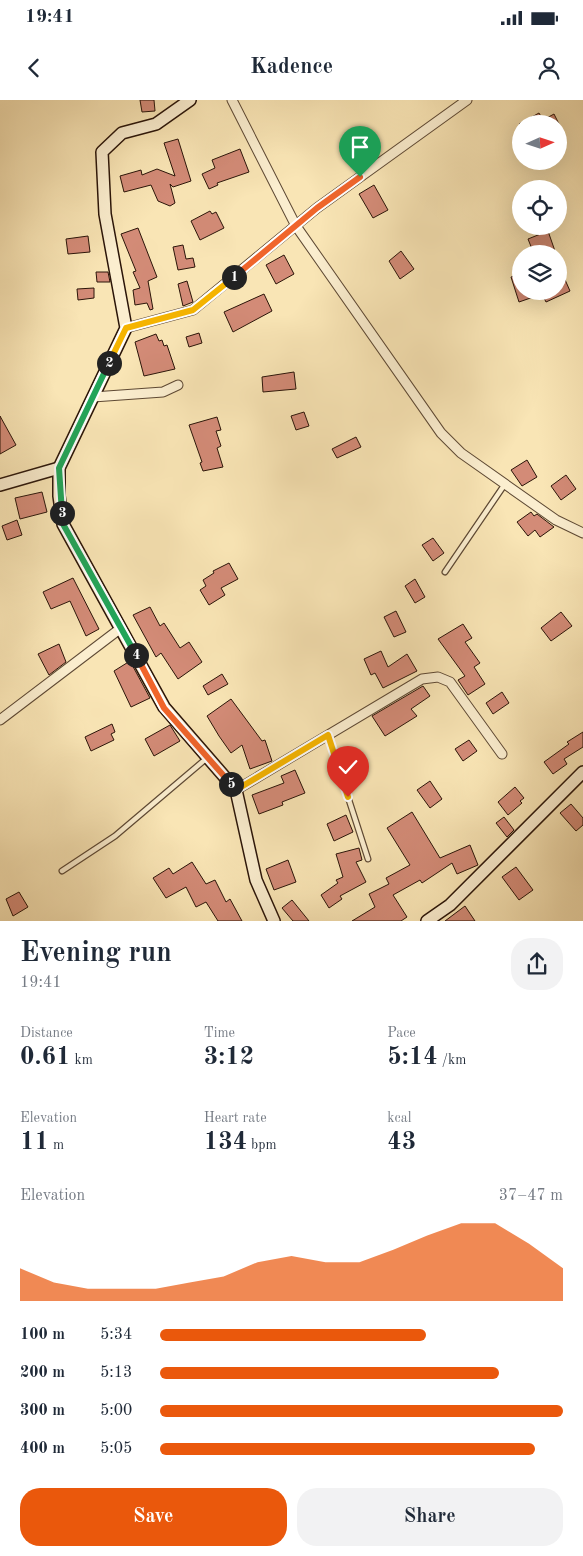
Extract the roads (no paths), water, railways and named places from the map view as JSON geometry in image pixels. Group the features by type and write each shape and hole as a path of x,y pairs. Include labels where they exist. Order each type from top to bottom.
{"main road":[{"path":"190,100 156,124 122,133 102,152 105,214 126,328 59,468 59,496 63,524 164,708 236,790 256,880 274,921"},
{"path":"0,485 59,468"},
{"path":"427,921 450,904 583,772"}],"street":[{"path":"232,100 296,226 441,433 461,453 556,520 583,534"},
{"path":"126,328 193,310 296,226 467,100"},
{"path":"93,397 163,392 178,385"},
{"path":"0,720 121,628"},
{"path":"236,790 422,679 438,677 450,682 502,754"}],"lane":[{"path":"445,572 505,484"},
{"path":"328,735 368,859"},
{"path":"62,871 115,836 208,758"}]}
